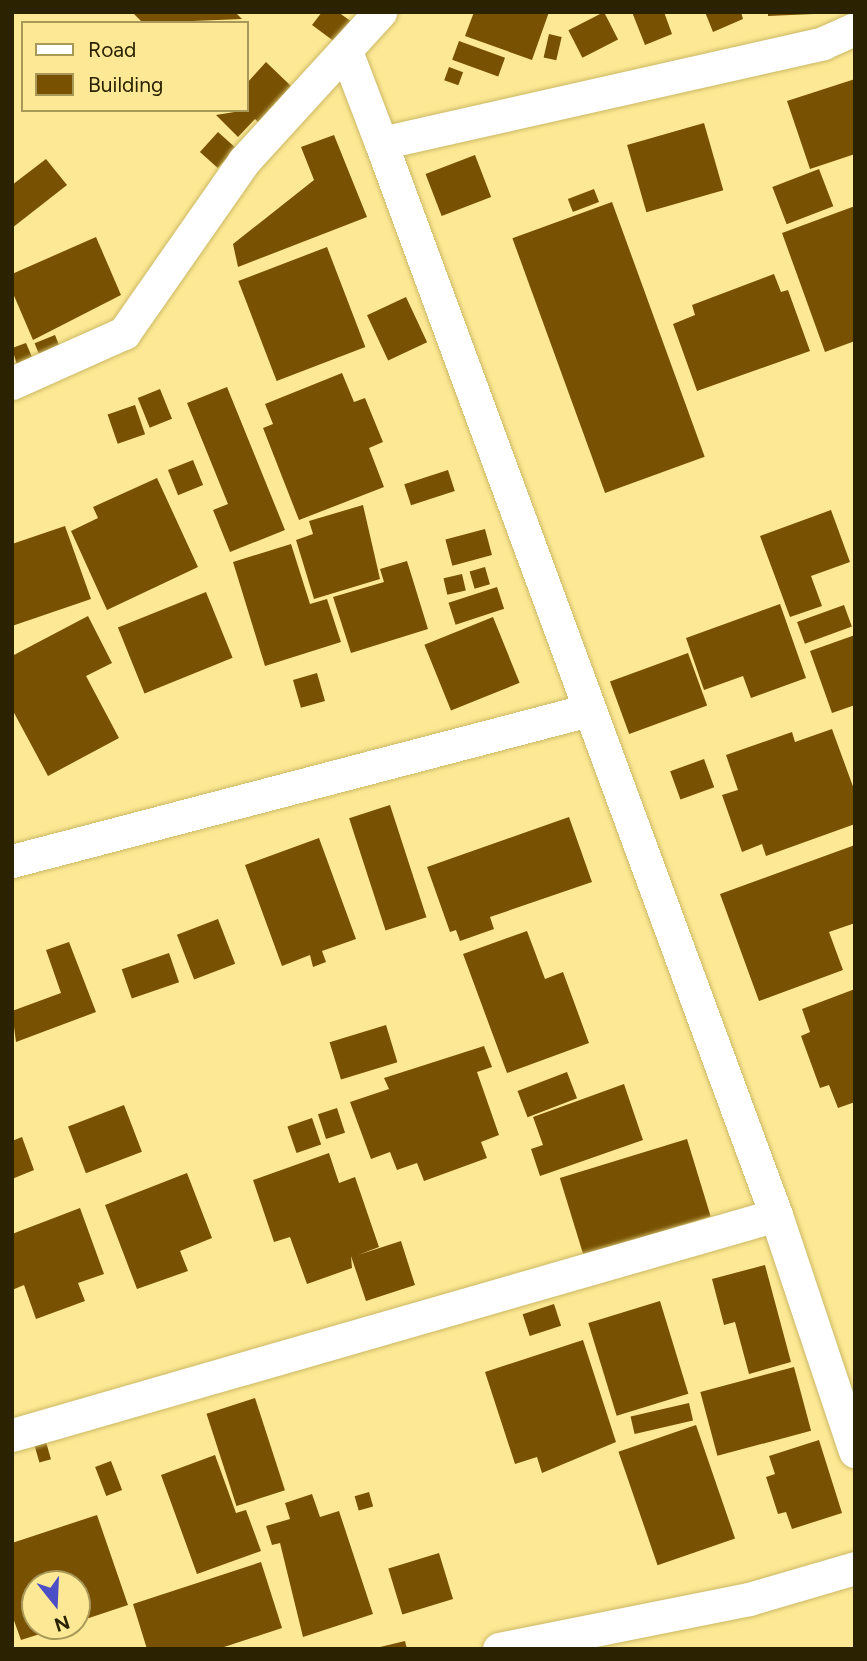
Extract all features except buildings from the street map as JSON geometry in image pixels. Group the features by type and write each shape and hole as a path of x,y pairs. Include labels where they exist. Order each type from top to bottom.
{"street":[{"path":"12,383 124,333 244,161 347,54 380,12"},
{"path":"381,143 823,43 855,29"},
{"path":"347,54 776,1215 855,1451"},
{"path":"12,861 589,710"},
{"path":"12,1435 776,1215"},
{"path":"499,1649 749,1598 855,1568"}]}
